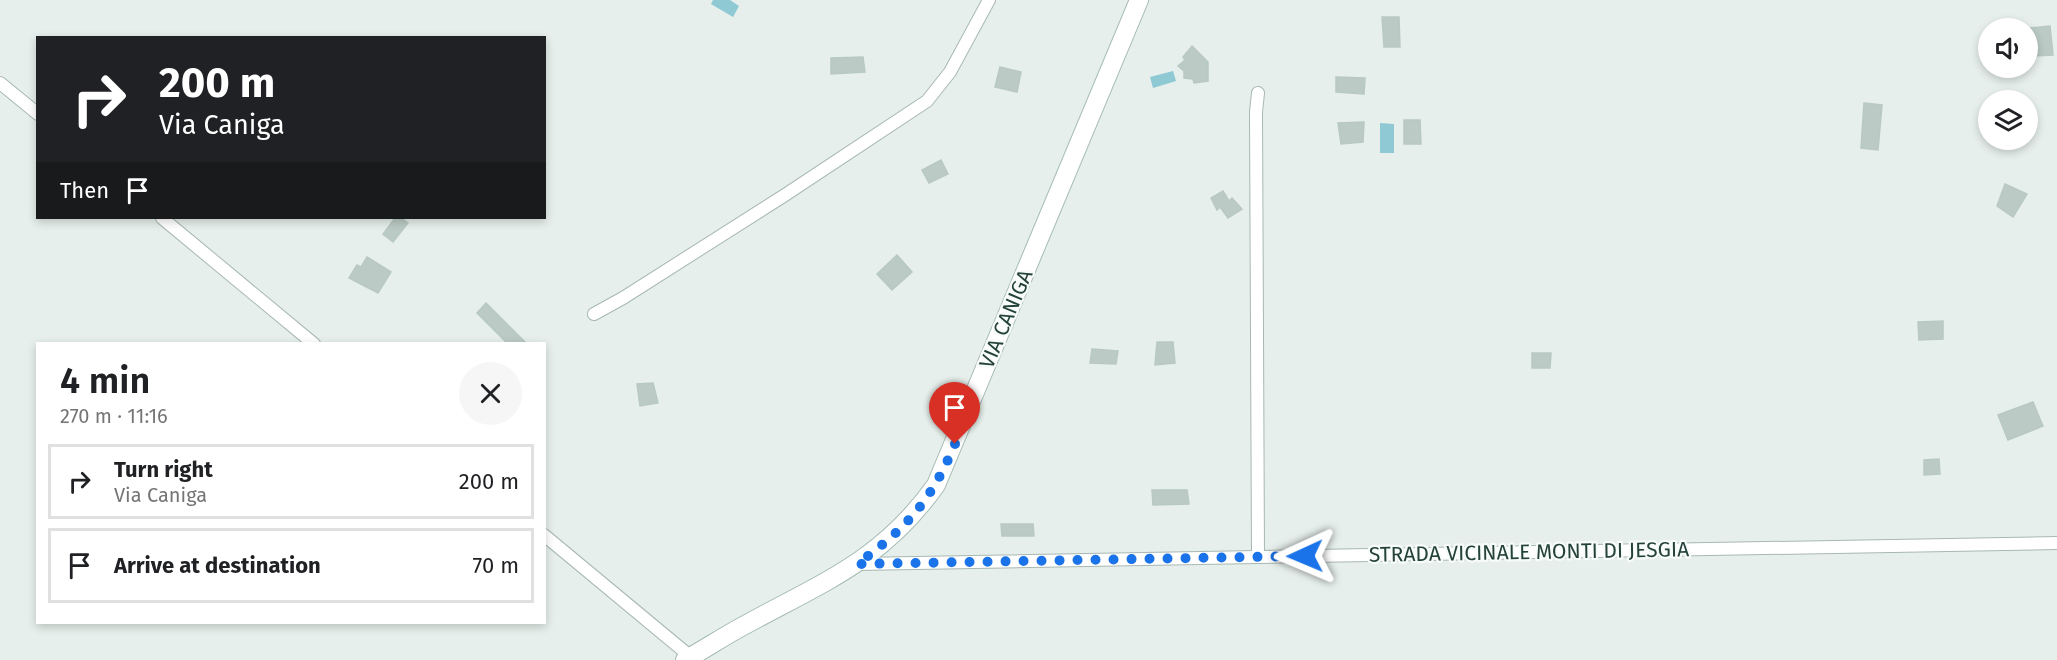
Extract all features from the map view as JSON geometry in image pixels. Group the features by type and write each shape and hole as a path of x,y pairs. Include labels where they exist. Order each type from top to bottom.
{"street":[{"path":"594,314 776,200 927,101 950,72 989,0"},
{"name":"VIA CANIGA","path":"688,658 857,564 903,527 936,485 1135,2"},
{"path":"0,83 36,112"},
{"path":"1258,93 1256,122 1258,557"},
{"path":"163,219 312,342"},
{"path":"546,537 688,658"},
{"name":"STRADA VICINALE MONTI DI JESGIA","path":"857,564 2057,543"}],"water":[{"path":"713,0 730,0 739,6 733,17 711,4"},
{"path":"1173,71 1176,81 1153,88 1150,77"},
{"path":"1380,123 1394,124 1394,153 1380,153"}],"building":[{"path":"1382,17 1399,17 1400,47 1384,47"},
{"path":"2050,26 2053,55 2038,56 2038,27"},
{"path":"1192,46 1208,62 1208,81 1194,83 1193,79 1184,78 1184,71 1178,66 1185,60 1183,57"},
{"path":"863,57 865,72 831,74 831,58"},
{"path":"1000,67 1021,72 1017,92 995,87"},
{"path":"1336,77 1365,78 1364,94 1336,92"},
{"path":"1864,103 1882,105 1878,150 1861,148"},
{"path":"1404,120 1420,120 1421,144 1404,144"},
{"path":"1364,122 1363,142 1341,144 1338,123"},
{"path":"941,160 948,174 929,183 922,170"},
{"path":"2005,184 2027,194 2013,217 1997,206"},
{"path":"1223,191 1229,201 1232,198 1242,209 1228,218 1220,207 1217,210 1211,198"},
{"path":"394,219 402,219 408,223 393,242 383,234"},
{"path":"897,255 912,272 892,290 877,274"},
{"path":"367,257 391,272 378,293 349,278 357,265 361,267"},
{"path":"486,303 525,342 506,342 477,313"},
{"path":"1943,321 1943,339 1919,340 1918,322"},
{"path":"1157,342 1173,342 1175,363 1155,365"},
{"path":"1092,349 1118,351 1116,364 1090,363"},
{"path":"1532,353 1551,353 1550,368 1532,368"},
{"path":"653,383 658,403 640,406 637,384"},
{"path":"2033,402 2043,426 2008,440 1998,415"},
{"path":"1939,459 1940,474 1924,475 1924,460"},
{"path":"1152,490 1187,490 1189,504 1153,505"},
{"path":"1001,524 1033,524 1034,536 1002,536"}],"route":[{"path":"955,444 936,485 924,502 903,527 857,564 1305,556"}]}
